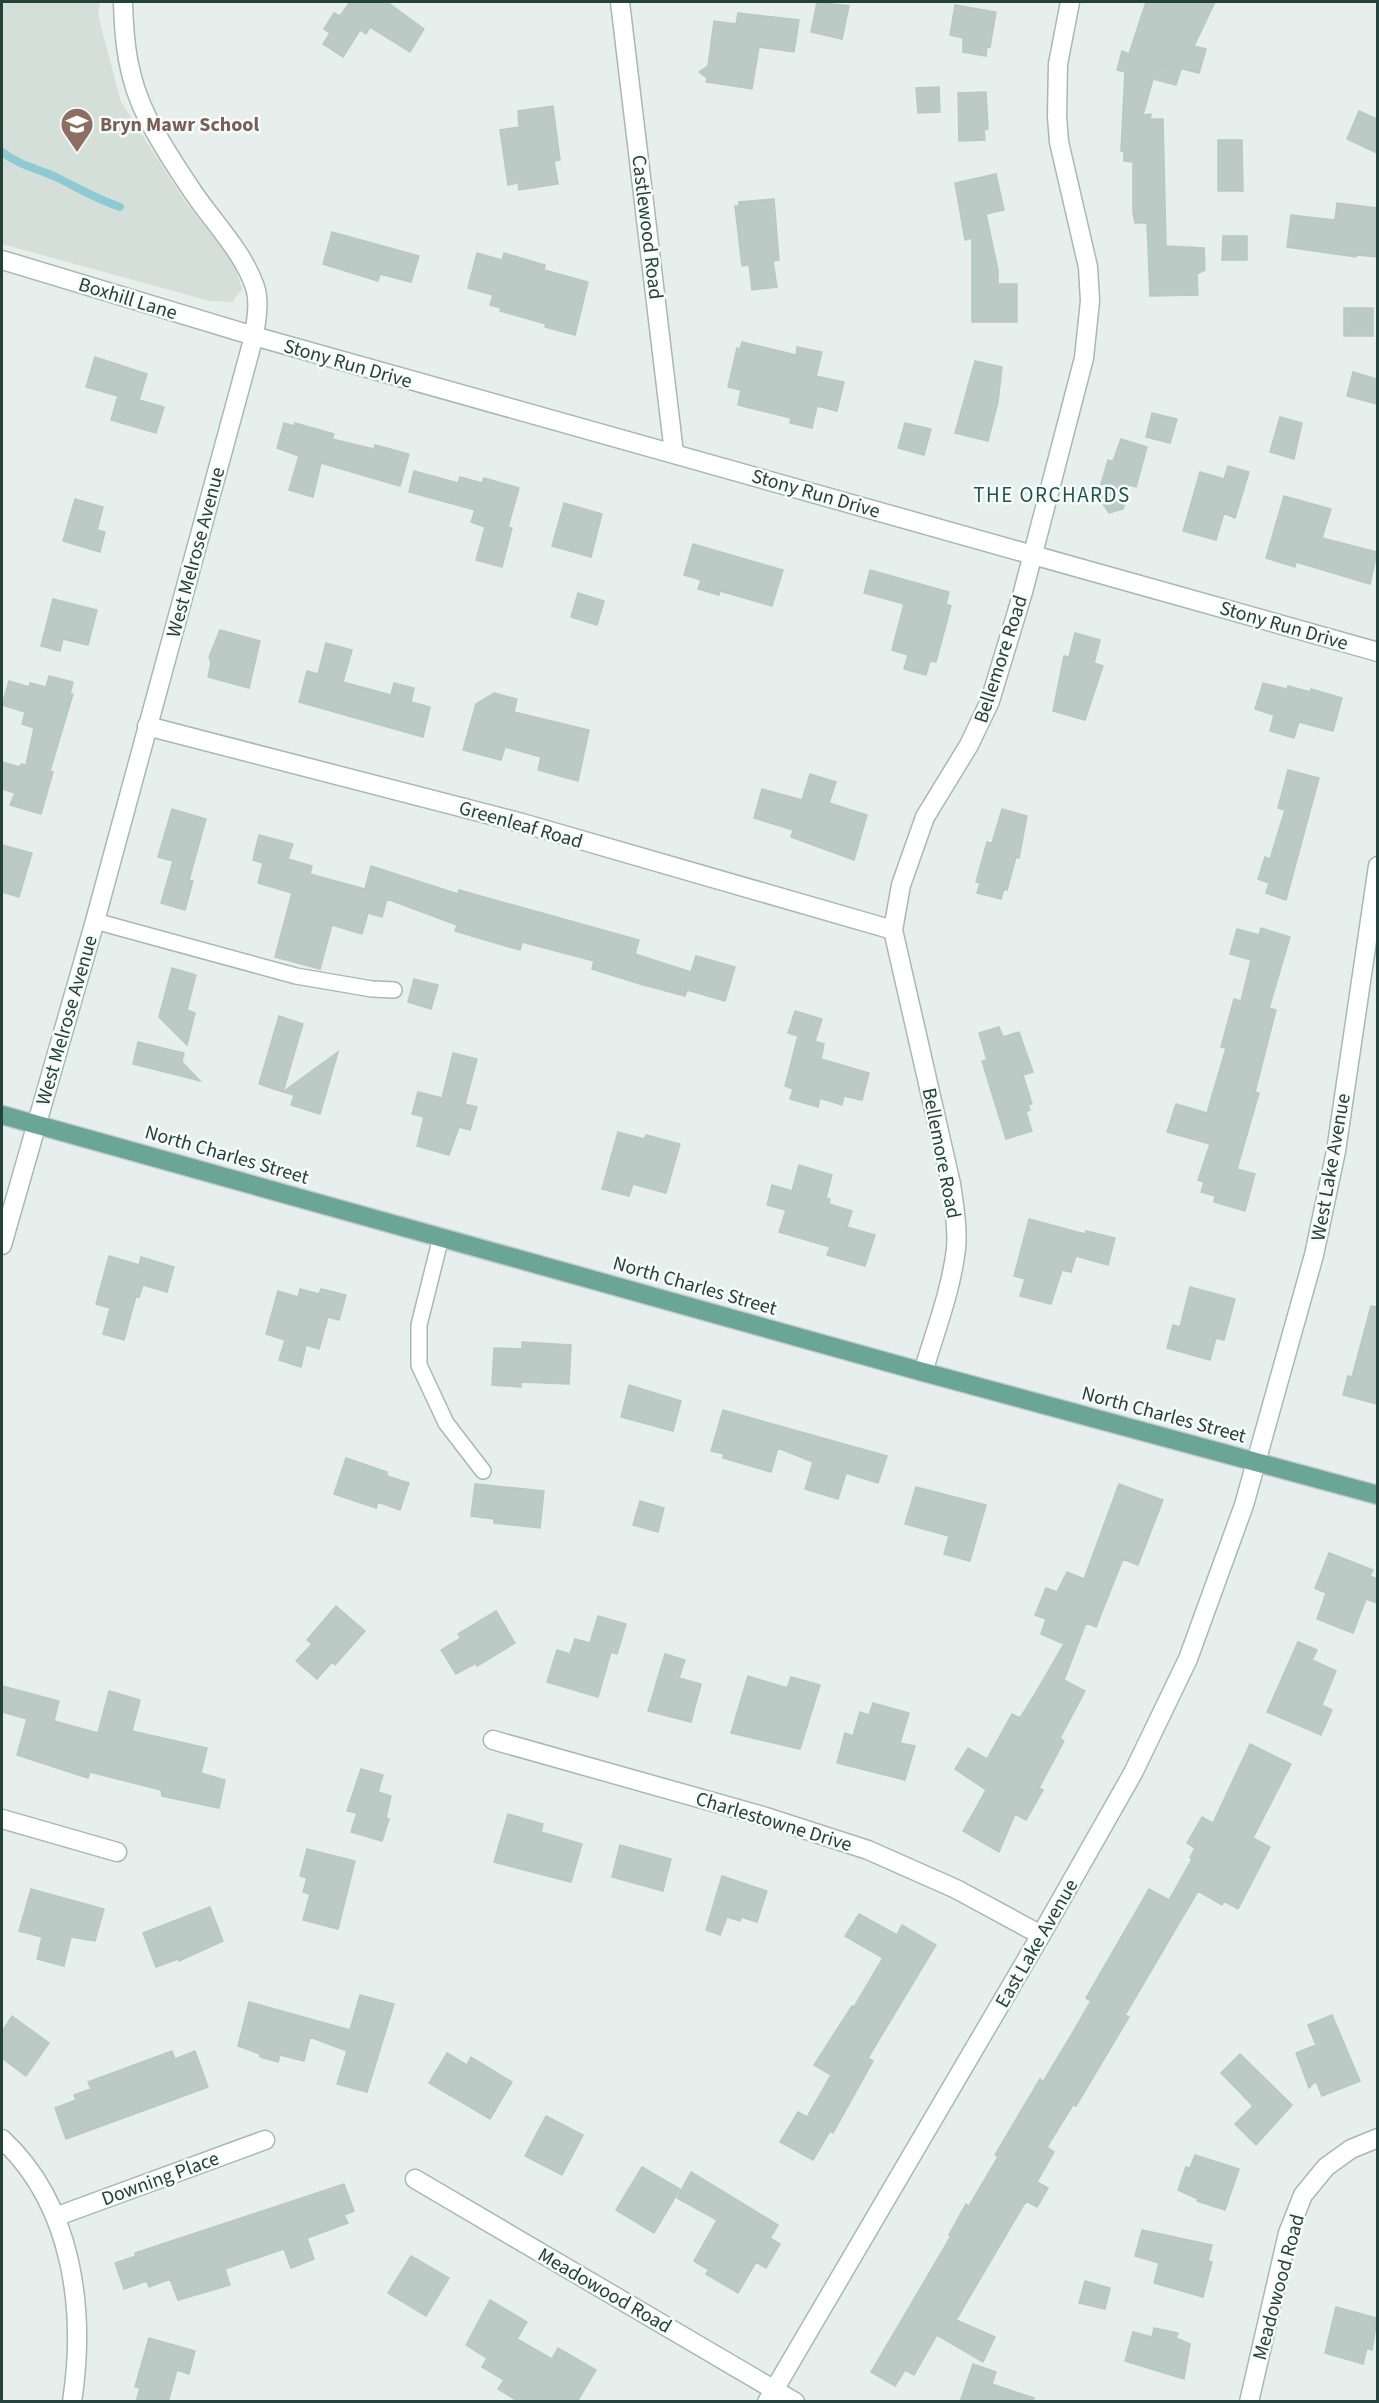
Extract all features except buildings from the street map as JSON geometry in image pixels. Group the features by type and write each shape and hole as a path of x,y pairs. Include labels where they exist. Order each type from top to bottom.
{"main road":[{"name":"North Charles Street","path":"2,1115 923,1372 1377,1495"}],"street":[{"name":"West Melrose Avenue","path":"2,1245 95,921 254,336 257,312 255,288 236,249 166,150 131,80 124,45 123,2"},
{"name":"Castlewood Road","path":"620,2 674,453"},
{"name":"Bellemore Road","path":"923,1372 952,1270 956,1249 956,1218 939,1126 893,930 901,885 925,817 969,745 990,701 1064,440 1088,335 1088,267 1061,153 1057,116 1058,64 1070,2"},
{"name":"Boxhill Lane","path":"2,260 254,336"},
{"name":"Stony Run Drive","path":"254,336 1377,652"},
{"name":"Greenleaf Road","path":"147,726 522,823 893,930"},
{"name":"West Lake Avenue","path":"1256,1462 1314,1255 1330,1188 1377,866"},
{"name":"East Lake Avenue","path":"771,2396 1041,1935 1133,1773 1188,1659 1244,1505 1256,1462"},
{"name":"Charlestowne Drive","path":"493,1740 766,1817 858,1847 913,1868 1041,1935"},
{"path":"2,1819 117,1852"},
{"name":"Meadowood Road","path":"1249,2402 1288,2233 1304,2195 1326,2167 1351,2149 1377,2138"},
{"path":"2,2139 20,2156 56,2217 71,2260 77,2311 79,2361 72,2402"},
{"name":"Downing Place","path":"56,2217 265,2140"},
{"name":"Meadowood Road","path":"415,2179 771,2396 795,2402"}],"lane":[{"path":"95,921 296,976 372,989 394,990"},
{"path":"441,1237 419,1324 419,1365 446,1423 483,1471"}],"shaded area":[{"name":"Bryn Mawr School","path":"2,2 100,2 98,15 121,102 186,203 234,263 242,289 232,302 210,301 2,244"}],"waterway":[{"path":"2,152 22,164 120,207"}],"place":[{"name":"Bryn Mawr School","path":"77,153"}],"district":[{"name":"THE ORCHARDS","path":"1052,495"}]}
